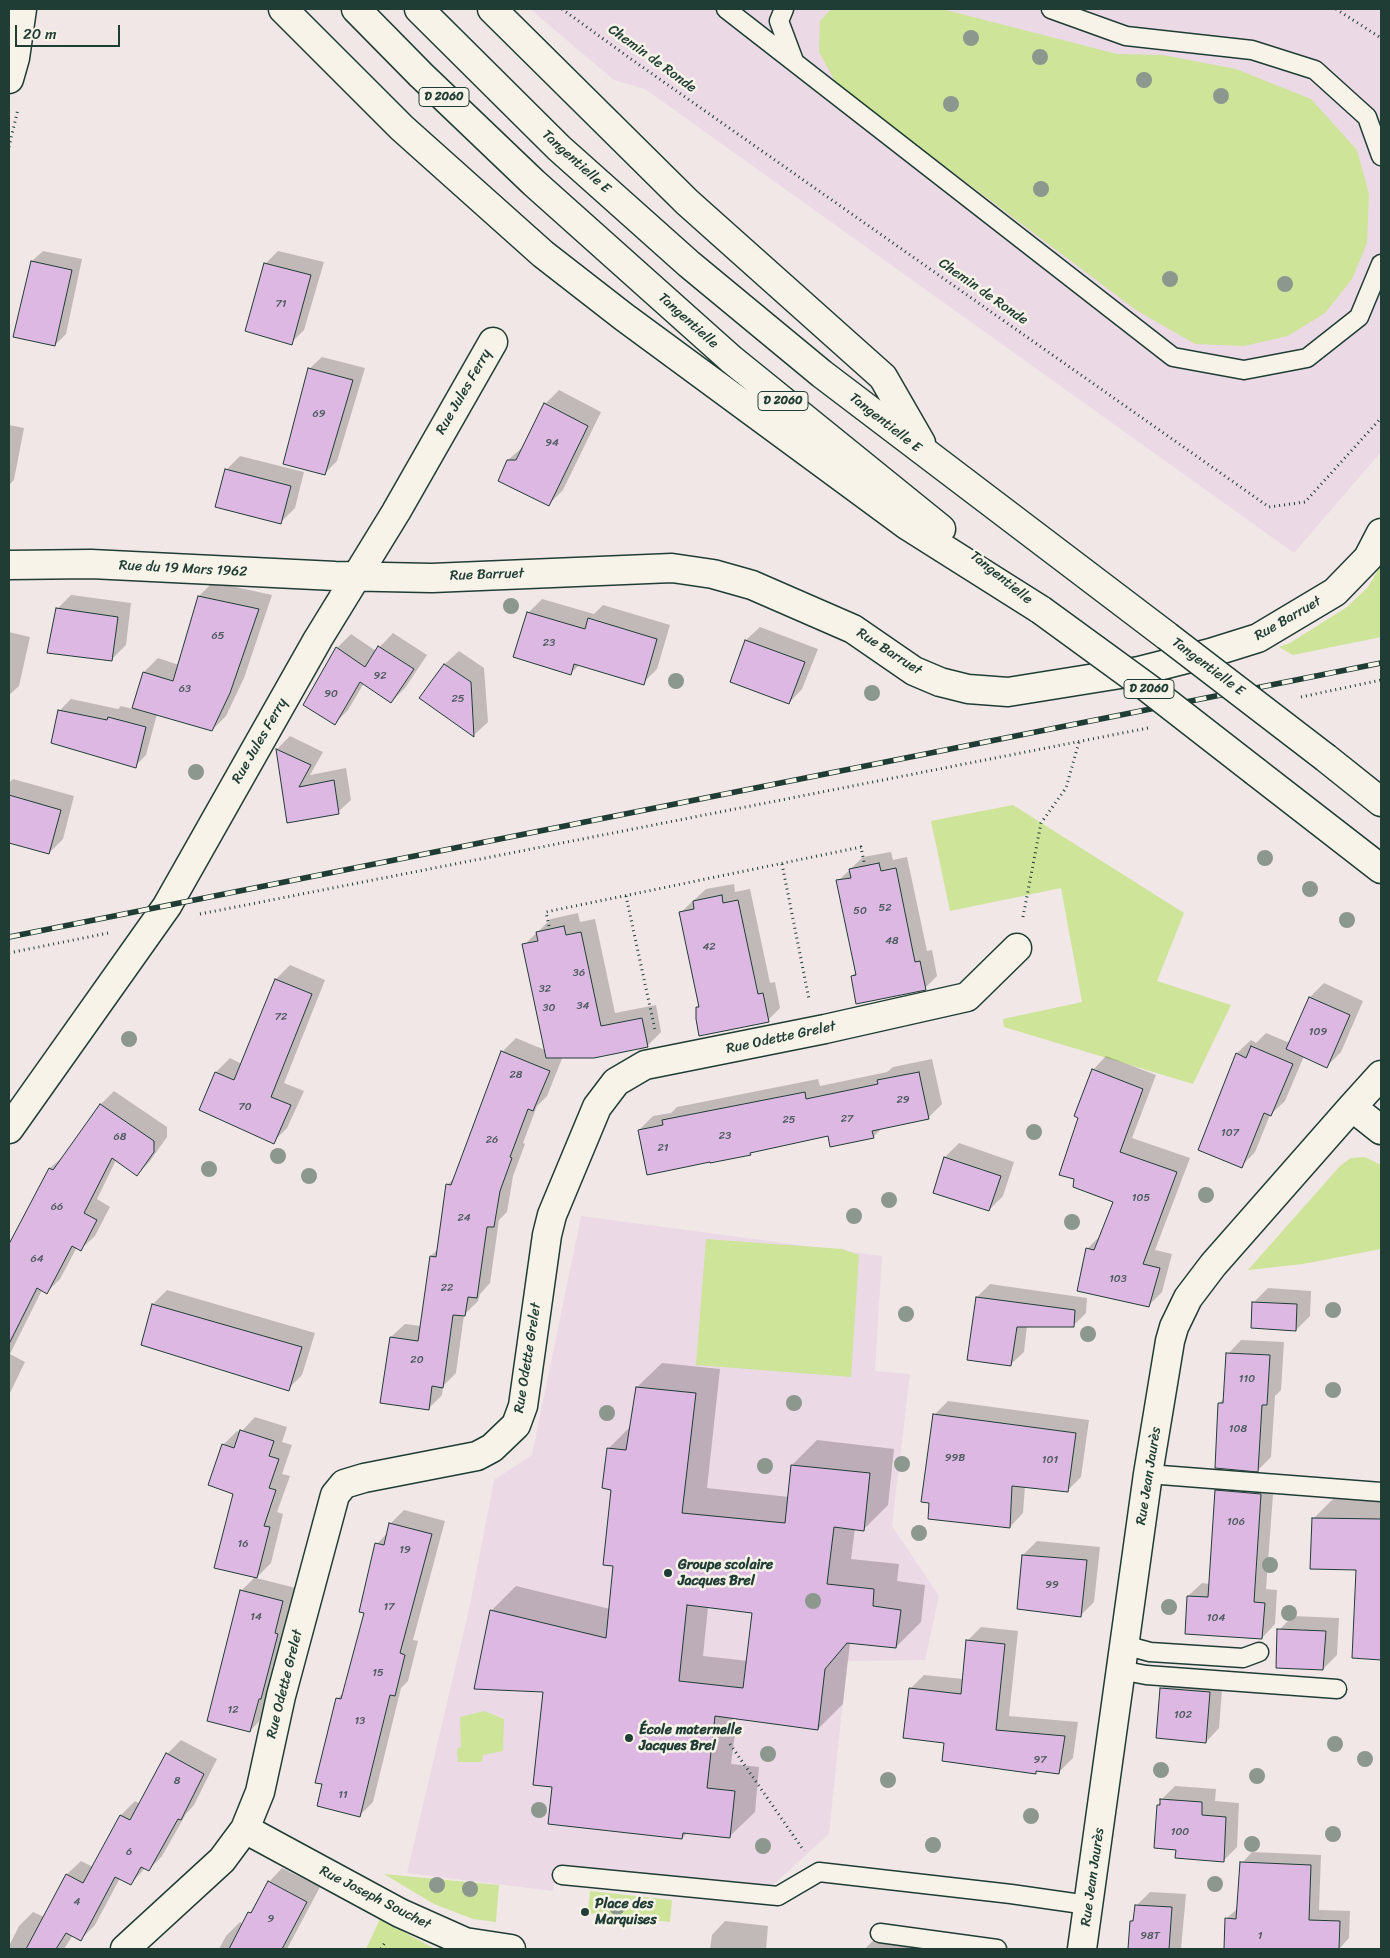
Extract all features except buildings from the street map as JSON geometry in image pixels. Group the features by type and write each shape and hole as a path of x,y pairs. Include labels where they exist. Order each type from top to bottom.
{"street":[{"path":"9,79 15,58 22,9"},
{"path":"283,9 402,128 543,254 624,317 908,526 1041,610"},
{"name":"Tangentielle","path":"356,9 421,75 534,183 731,359 1041,610"},
{"name":"Tangentielle E","path":"419,9 559,148 689,264 822,374 1113,594 1381,802"},
{"path":"492,9 687,202 883,377 928,456"},
{"name":"Rue Jules Ferry","path":"9,1129 167,906 318,639 357,576 493,342"},
{"name":"Rue Barruet","path":"357,576 432,578 672,568 713,574 752,585 853,629 914,671 940,682 968,689 1008,692 1139,671 1210,653 1258,638 1335,592 1368,558 1381,533"},
{"name":"Rue du 19 Mars 1962","path":"9,565 91,564 357,576"},
{"name":"D 2060","path":"1041,610 1148,688 1381,869"},
{"name":"Rue Odette Grelet","path":"125,1949 222,1860 245,1829 260,1792 281,1696 335,1495 344,1484 364,1478 477,1456 492,1448 516,1425 523,1406 547,1235 552,1215 597,1107 616,1082 645,1065 825,1029 967,997 1017,948"},
{"name":"Rue Jean Jaurès","path":"1082,1949 1148,1474 1170,1341 1177,1320 1188,1298 1213,1265 1381,1075"},
{"path":"1352,1106 1381,1130"},
{"name":"Rue Joseph Souchet","path":"245,1829 408,1916 465,1942 511,1949"}],"lane":[{"path":"726,9 1173,357 1244,370 1307,358 1359,317 1381,264"},
{"path":"784,9 779,21 794,62"},
{"path":"1051,9 1126,36 1252,50 1314,70 1367,117 1381,156"},
{"path":"1148,1474 1381,1492"},
{"path":"1122,1658 1150,1652 1243,1658 1259,1652"},
{"path":"1122,1658 1146,1675 1337,1690"},
{"path":"562,1875 778,1896 819,1872 1011,1894 1088,1905"},
{"path":"880,1933 997,1949"}],"path":[{"name":"Chemin de Ronde","path":"562,9 1269,507 1305,502 1381,418"},
{"path":"1336,9 1381,38"},
{"path":"1300,698 1381,680"},
{"path":"198,914 1150,727"},
{"path":"1017,948 1041,823 1066,788 1079,742"},
{"path":"549,926 546,912 861,847 864,862"},
{"path":"782,864 810,1005"},
{"path":"626,896 657,1038"},
{"path":"9,953 113,932"},
{"path":"730,1744 819,1872"}],"shaded area":[{"path":"532,9 1381,9 1381,452 1294,553 645,89 614,80"},
{"path":"581,1216 882,1256 875,1371 910,1374 892,1526 939,1596 925,1660 847,1661 829,1834 773,1885 558,1867 553,1891 407,1873 470,1605 494,1480 532,1455"}],"green space":[{"path":"831,9 942,9 1117,54 1163,55 1236,69 1311,99 1357,150 1369,194 1367,243 1352,279 1325,313 1288,336 1244,346 1195,344 1136,310 837,85 819,52 820,21"},
{"path":"1381,565 1381,637 1293,655 1279,647 1290,643 1347,607 1368,587"},
{"path":"1013,805 1184,913 1157,981 1231,1005 1193,1084 1004,1027 1003,1019 1082,1002 1061,888 950,911 931,821"},
{"path":"1365,1157 1381,1165 1381,1249 1303,1264 1248,1270 1340,1166 1351,1158"},
{"path":"706,1239 842,1249 859,1255 851,1377 696,1365"},
{"path":"484,1711 504,1719 503,1751 483,1755 482,1762 458,1762 457,1749 461,1747 460,1717"},
{"path":"384,1874 499,1885 496,1922 473,1919 434,1904"},
{"path":"590,1891 672,1900 670,1922 588,1913"},
{"path":"380,1919 393,1926 435,1949 366,1949"}],"railway":[{"path":"9,937 1381,663"}],"place":[{"name":"Groupe scolaire Jacques Brel","path":"668,1573"},
{"name":"École maternelle Jacques Brel","path":"629,1738"},
{"name":"Place des Marquises","path":"585,1912"}]}
